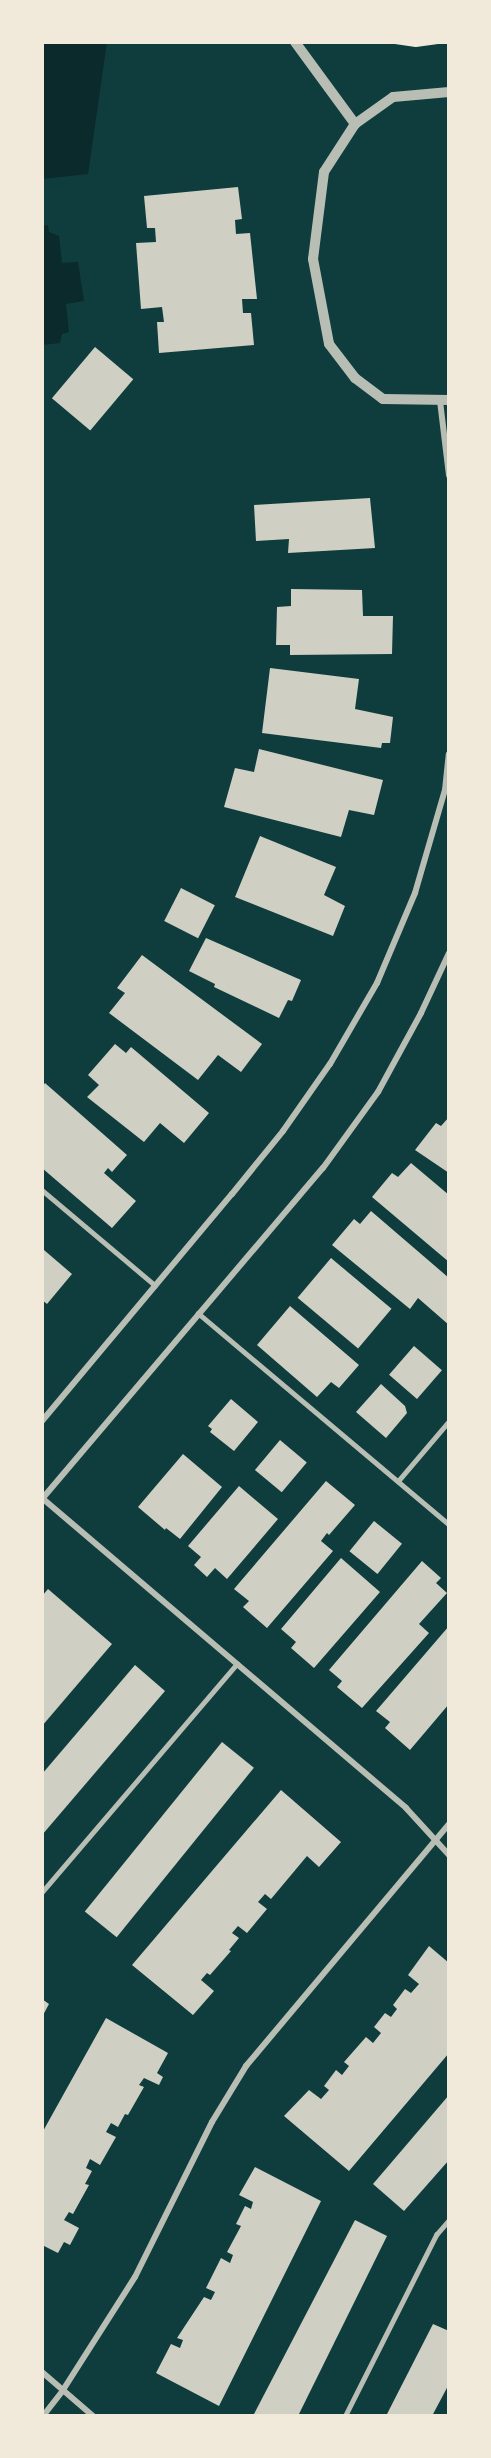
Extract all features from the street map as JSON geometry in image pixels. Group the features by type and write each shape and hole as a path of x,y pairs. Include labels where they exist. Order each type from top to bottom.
{"street":[{"path":"295,42 355,124"},
{"path":"449,92 393,97 355,124 324,172 314,260 329,344 355,378 383,399 444,400 449,475"},
{"path":"42,1421 283,1131 330,1064 371,993 415,893 447,790 449,754"},
{"path":"449,953 422,1013 378,1092 324,1168 42,1498 406,1808 449,1855"},
{"path":"43,2416 63,2390 135,2277 212,2122 246,2066 449,1824"},
{"path":"42,2372 93,2416"}],"lane":[{"path":"42,1190 155,1286"},
{"path":"198,1313 449,1524"},
{"path":"399,1480 449,1421"},
{"path":"42,1892 238,1664"},
{"path":"345,2416 436,2235 449,2220"}],"path":[{"path":"394,42 416,45 438,42"}],"water":[{"path":"42,42 107,42 88,174 42,179"},
{"path":"48,225 49,232 59,236 62,263 78,262 84,301 66,304 69,332 62,334 60,343 42,345 42,226"}],"building":[{"path":"238,187 242,219 235,220 236,234 250,233 257,299 242,299 243,313 251,313 254,345 159,353 157,322 164,322 162,307 141,309 136,243 156,242 155,228 147,228 144,196"},
{"path":"95,347 133,379 90,430 52,398"},
{"path":"370,498 375,548 288,553 289,539 256,541 254,505"},
{"path":"291,589 362,590 363,616 393,616 392,654 290,655 290,645 276,645 277,607 291,606"},
{"path":"270,668 359,679 355,709 393,717 390,743 382,743 381,748 262,733"},
{"path":"259,749 383,780 374,815 349,810 341,837 224,807 235,768 254,772"},
{"path":"260,836 336,867 324,895 345,906 333,936 235,897"},
{"path":"181,888 215,905 198,938 164,921"},
{"path":"206,938 301,980 292,1001 288,1000 279,1018 214,987 215,984 189,971"},
{"path":"142,955 262,1044 241,1072 218,1055 198,1080 109,1013 125,993 117,988"},
{"path":"115,1044 126,1053 131,1047 209,1113 184,1143 160,1123 144,1142 87,1097 99,1085 88,1075"},
{"path":"45,1083 127,1155 112,1172 108,1168 104,1173 136,1201 112,1228 42,1168 42,1087"},
{"path":"449,1117 449,1173 415,1150 436,1123 441,1126"},
{"path":"411,1163 449,1195 449,1262 372,1197 392,1173 398,1177"},
{"path":"371,1211 449,1278 449,1325 418,1298 410,1309 332,1245 354,1219 360,1224"},
{"path":"44,1250 72,1274 47,1304 42,1300 42,1253"},
{"path":"331,1258 392,1309 358,1349 298,1298"},
{"path":"290,1306 359,1365 339,1388 331,1382 317,1397 257,1345"},
{"path":"414,1346 442,1370 417,1399 389,1375"},
{"path":"381,1384 405,1406 407,1413 386,1438 356,1412"},
{"path":"231,1399 258,1422 234,1451 210,1432 212,1429 208,1426"},
{"path":"280,1440 307,1462 282,1492 255,1470"},
{"path":"183,1454 222,1487 180,1539 166,1528 165,1530 138,1507"},
{"path":"326,1481 355,1505 321,1541 333,1551 267,1628 243,1607 249,1601 234,1589"},
{"path":"239,1486 278,1519 227,1579 215,1568 207,1577 194,1565 201,1557 188,1546"},
{"path":"374,1521 402,1544 377,1574 349,1551"},
{"path":"341,1558 380,1592 314,1668 291,1648 296,1642 281,1629"},
{"path":"422,1561 441,1578 436,1583 447,1593 419,1624 429,1633 362,1708 337,1687 342,1681 329,1670"},
{"path":"48,1589 112,1644 42,1726 42,1596"},
{"path":"449,1626 449,1704 410,1750 385,1728 390,1722 376,1711"},
{"path":"135,1665 165,1691 42,1835 42,1774"},
{"path":"222,1742 254,1768 117,1937 85,1911"},
{"path":"281,1790 341,1842 319,1867 307,1856 271,1899 265,1894 258,1902 267,1909 247,1933 238,1926 232,1933 239,1938 229,1950 231,1951 210,1975 207,1973 201,1980 214,1991 193,2015 132,1965"},
{"path":"429,1946 449,1963 449,2053 349,2171 284,2116 309,2090 321,2099 329,2090 324,2086 336,2070 342,2075 349,2066 344,2062 366,2037 373,2043 381,2033 374,2027 385,2013 391,2017 397,2009 393,2005 405,1989 411,1993 419,1984 408,1975"},
{"path":"42,1999 49,2004 42,2017"},
{"path":"106,2018 168,2053 157,2073 163,2077 159,2085 144,2078 139,2085 144,2087 128,2115 125,2114 118,2127 111,2123 106,2132 116,2137 100,2165 90,2159 86,2168 92,2171 85,2184 89,2185 73,2214 69,2212 64,2220 79,2228 70,2245 64,2242 58,2253 42,2245 42,2133"},
{"path":"449,2095 449,2160 404,2211 373,2184"},
{"path":"255,2167 321,2201 219,2406 156,2373 171,2344 180,2348 183,2340 177,2338 204,2297 211,2300 215,2292 206,2288 221,2258 230,2263 233,2255 227,2252 241,2226 236,2224 245,2206 251,2209 253,2202 239,2195"},
{"path":"355,2220 387,2236 298,2416 253,2416"},
{"path":"433,2324 449,2331 449,2384 432,2416 386,2416"}]}
